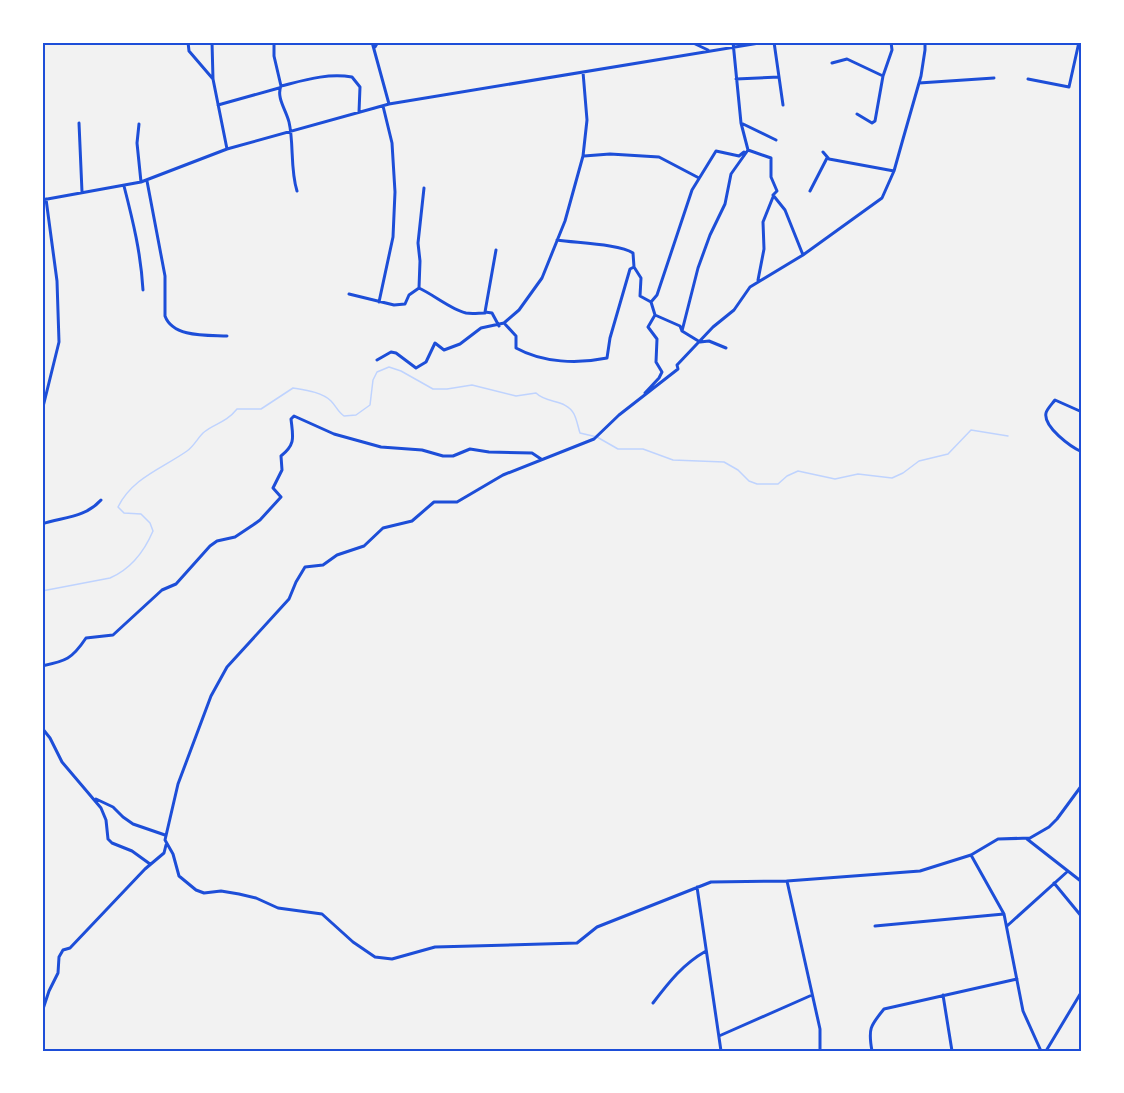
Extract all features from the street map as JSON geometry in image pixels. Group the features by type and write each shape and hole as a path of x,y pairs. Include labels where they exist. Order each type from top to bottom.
{"street":[{"path":"188,42 189,51 213,79"},
{"path":"212,42 213,79 227,149"},
{"path":"274,42 279,92 289,121 294,181 297,191"},
{"path":"372,42 388,104"},
{"path":"375,47 378,42"},
{"path":"692,42 710,51"},
{"path":"682,331 698,268 725,204 731,174 748,150 741,123 733,42"},
{"path":"42,411 59,342 57,281 44,200 141,182 227,149 383,105 765,42"},
{"path":"774,42 783,105"},
{"path":"857,114 873,123 875,121 883,76 892,50 891,42"},
{"path":"42,1012 58,973 59,957 63,950 70,948 150,864 164,853 165,835 178,784 211,696 227,667 289,599 305,567 323,565 337,555 364,546 383,528 412,521 434,502 457,502 502,475 594,440 619,415 678,369 677,365 712,327 734,310 750,287 802,255 882,198 894,171 919,83 925,42"},
{"path":"1028,79 1069,87 1079,42"},
{"path":"832,63 847,58 883,76"},
{"path":"377,360 391,352 396,353 416,368 426,362 435,343 444,350 460,344 481,328 504,324 519,310 542,278 565,221 584,156 587,120 583,72"},
{"path":"218,105 318,76 338,75 352,77 360,87 359,112"},
{"path":"736,79 779,76"},
{"path":"919,83 994,78"},
{"path":"379,302 393,237 395,192 392,142 383,105"},
{"path":"79,123 82,192"},
{"path":"741,123 777,140"},
{"path":"139,124 137,143 141,182"},
{"path":"651,302 657,295 692,190 716,151 739,156 748,150"},
{"path":"748,150 771,158 771,177 777,191 773,195 763,222 764,249 757,282"},
{"path":"823,152 827,158 894,171"},
{"path":"584,156 610,154 659,158 699,178"},
{"path":"810,191 827,158"},
{"path":"147,180 157,219 164,265 167,322 185,333 227,336"},
{"path":"124,186 135,226 142,290"},
{"path":"419,288 418,243 424,188"},
{"path":"773,195 785,210 802,255"},
{"path":"557,240 627,250 633,253 634,267 641,278 640,296 651,302 655,315 648,327 657,339 656,362 662,372 642,396"},
{"path":"492,313 485,312 496,250"},
{"path":"504,324 516,336 516,348 531,356 579,362 607,358 610,338 630,269 634,267"},
{"path":"349,294 394,305 405,304 409,294 419,288"},
{"path":"419,288 467,314 492,313"},
{"path":"492,313 499,326"},
{"path":"655,315 680,326 682,331 700,342 709,341 726,348"},
{"path":"1082,412 1054,400 1046,412 1047,422 1070,447 1082,452"},
{"path":"42,666 60,663 75,655 86,638 112,635 162,590 181,580 210,546 217,541 235,537 260,520 281,497 273,488 282,470 281,456 289,451 292,442 294,433 291,419 294,416 334,434 381,447 422,450 442,456 453,456 470,449 532,453 542,460"},
{"path":"42,524 80,515 101,500"},
{"path":"42,728 50,738 62,762 80,785 94,798 113,807 133,824 165,835"},
{"path":"166,845 173,854 179,876 196,890 204,893 221,891 239,894 256,898 278,908 322,914 353,942 375,957 392,959 435,947 577,943 597,927 696,886 723,880 787,881 920,870 970,855 998,838 1027,839 1049,827 1058,819 1082,785"},
{"path":"94,798 106,820 108,839 132,851 150,864"},
{"path":"1027,839 1082,882"},
{"path":"970,855 1004,914 1023,1011 1036,1045 1041,1051"},
{"path":"1006,927 1068,871"},
{"path":"787,881 820,1029 822,1051"},
{"path":"1054,883 1082,917"},
{"path":"696,886 721,1051"},
{"path":"875,926 1004,914"},
{"path":"653,1003 672,976 690,960 706,951"},
{"path":"872,1051 869,1032 884,1009 1017,979"},
{"path":"1046,1051 1082,991"},
{"path":"718,1036 812,994"},
{"path":"943,995 952,1051"}],"waterway":[{"path":"42,591 110,578 130,565 141,553 153,531 150,523 141,514 124,513 118,507 124,497 131,488 187,451 203,433 228,418 237,409 261,409 293,388 323,395 344,416 356,415 370,405 373,380 377,372 389,367 433,389 472,385 516,396 536,393 571,409 580,433 597,437 618,449 643,449 673,460 724,462 738,470 749,481 757,484 778,484 787,476 798,471 835,479 858,474 892,478 919,461 948,454 971,430 1008,436"}]}
